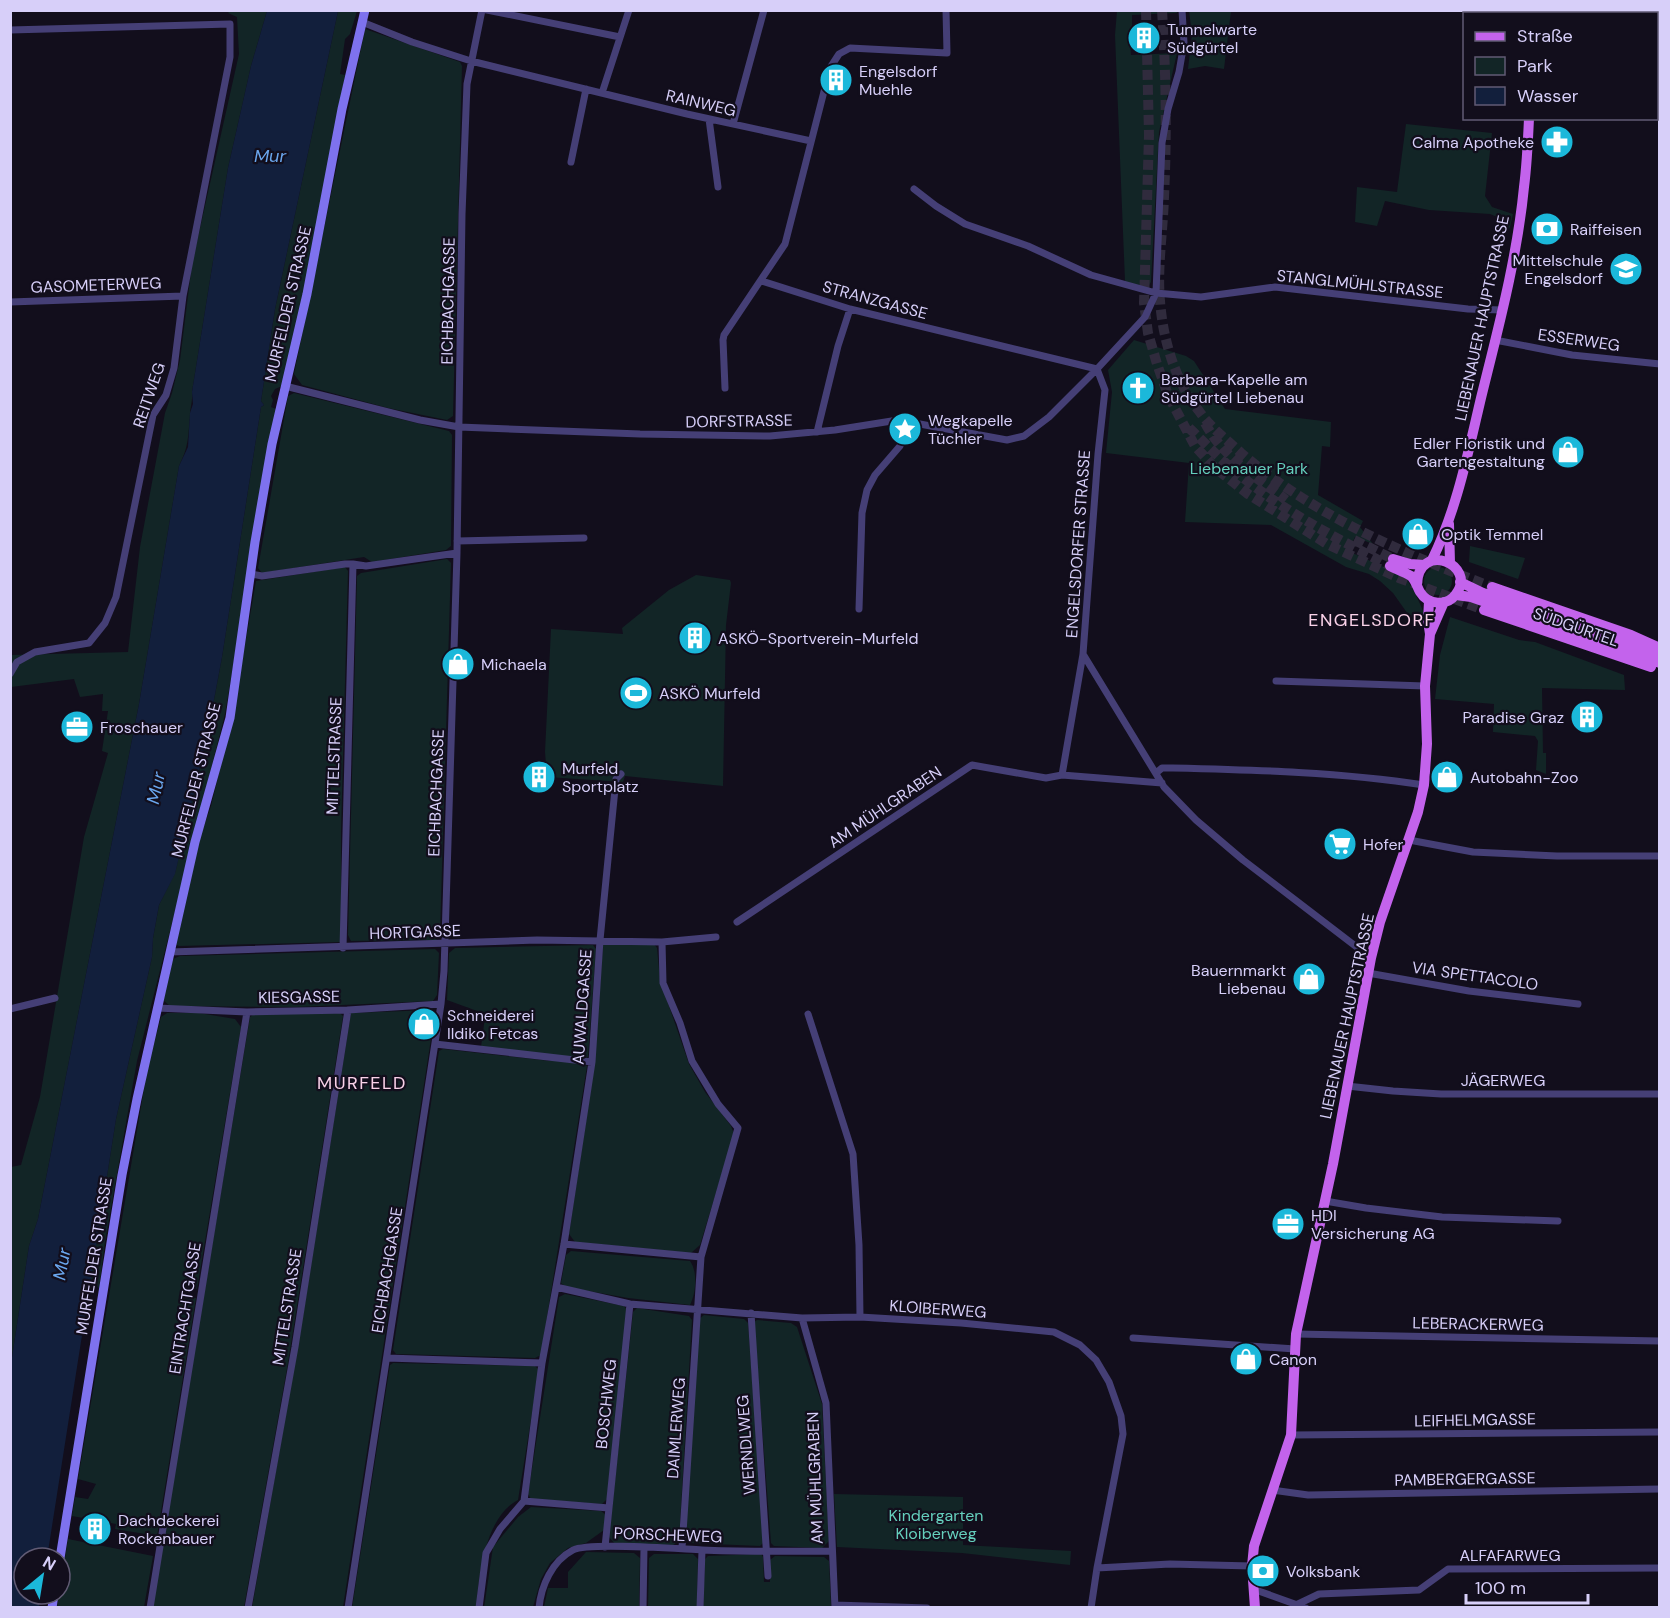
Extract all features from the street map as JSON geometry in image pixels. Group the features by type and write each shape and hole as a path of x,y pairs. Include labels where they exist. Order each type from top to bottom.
{"main road":[{"name":"LIEBENAUER HAUPTSTRASSE","path":"1428,563 1449,521 1461,483 1502,310 1525,187 1528,120"},
{"name":"LIEBENAUER HAUPTSTRASSE","path":"1449,521 1450,563"},
{"path":"1417,584 1411,576 1391,563 1428,563 1442,560 1450,563 1458,571 1460,582 1456,595"},
{"path":"1428,563 1417,576 1417,584 1420,593 1429,601 1444,602 1456,595 1471,597 1659,663"},
{"path":"1460,582 1483,593 1659,655"},
{"name":"SÜDGÜRTEL","path":"1492,587 1631,635 1659,648"},
{"name":"LIEBENAUER HAUPTSTRASSE","path":"1255,1608 1252,1566 1256,1538 1291,1435 1296,1334 1325,1201 1371,958 1380,922 1418,812 1418,784 1427,744 1425,686 1430,634 1429,601"},
{"name":"LIEBENAUER HAUPTSTRASSE","path":"1430,634 1444,602"},
{"name":"SÜDGÜRTEL","path":"1484,610 1659,670"}],"street":[{"name":"MURFELDER STRASSE","path":"62,1546 122,1175 195,842 230,718 272,444 318,243 342,109 365,10"},
{"path":"471,61 482,10"},
{"path":"487,10 620,37"},
{"path":"602,93 629,10"},
{"path":"733,124 764,10"},
{"path":"725,388 724,335 786,244 829,71 842,52 852,48 947,53 946,10"},
{"path":"1156,293 1162,143 1183,47 1182,10"},
{"name":"RAINWEG","path":"362,22 412,42 471,61 709,119 812,141"},
{"name":"REITWEG","path":"10,30 230,24 230,57 183,296 174,368 166,395 153,415 116,597 105,623 88,643 34,652 17,662 10,674"},
{"name":"EICHBACHGASSE","path":"348,1608 441,1004 445,944 457,553 462,214 467,84 471,61"},
{"path":"571,162 586,89"},
{"path":"709,119 718,187"},
{"name":"STANGLMÜHLSTRASSE","path":"914,189 965,224 1028,246 1091,275 1156,293 1201,297 1275,287 1468,309 1502,310"},
{"name":"STRANZGASSE","path":"762,281 850,309 1097,369"},
{"name":"DORFSTRASSE","path":"285,386 420,420 459,427 770,436 817,432 898,420 1007,440 1019,438 1039,426 1097,369 1145,317 1156,293"},
{"name":"GASOMETERWEG","path":"10,302 183,296"},
{"path":"817,432 838,346 850,309"},
{"name":"ESSERWEG","path":"1495,340 1572,355 1659,364"},
{"name":"ENGELSDORFER STRASSE","path":"1097,369 1105,390 1083,654 1162,783 1196,820 1243,860 1371,958"},
{"path":"859,609 862,513 870,482 900,446 898,420"},
{"path":"457,541 584,538"},
{"path":"251,574 262,576 345,564 366,566 457,553"},
{"name":"MITTELSTRASSE","path":"343,948 353,564"},
{"path":"1062,775 1083,654"},
{"path":"1276,681 1425,686"},
{"name":"AM MÜHLGRABEN","path":"737,922 972,765 1046,778 1062,775 1162,783"},
{"path":"1156,773 1162,768 1286,771 1418,784"},
{"name":"AUWALDGASSE","path":"524,1501 542,1363 564,1244 592,1062 600,940 616,779 621,774"},
{"path":"1408,840 1473,852 1557,856 1659,856"},
{"path":"698,1309 701,1257 738,1128 718,1104 692,1061 680,1023 663,983 662,942 716,937"},
{"name":"HORTGASSE","path":"170,952 600,940 662,942"},
{"name":"VIA SPETTACOLO","path":"1368,974 1469,991 1578,1004"},
{"path":"10,1009 55,998"},
{"name":"KIESGASSE","path":"157,1008 247,1012 348,1010 441,1004"},
{"name":"MITTELSTRASSE","path":"248,1608 295,1347 348,1010"},
{"name":"EINTRACHTGASSE","path":"150,1608 247,1012"},
{"path":"808,1014 853,1154 859,1245 860,1317"},
{"path":"435,1044 592,1062"},
{"name":"JÄGERWEG","path":"1347,1086 1441,1094 1659,1094"},
{"path":"1325,1201 1442,1217 1558,1221"},
{"path":"564,1244 701,1257"},
{"name":"KLOIBERWEG","path":"556,1287 630,1304 802,1318 860,1317 961,1323 1054,1332 1080,1345 1096,1360 1110,1382 1121,1416 1123,1434 1091,1608"},
{"name":"BOSCHWEG","path":"605,1546 630,1304"},
{"name":"DAIMLERWEG","path":"682,1548 698,1309"},
{"name":"WERNDLWEG","path":"751,1313 768,1576"},
{"name":"AM MÜHLGRABEN","path":"802,1318 826,1403 835,1606 927,1608"},
{"name":"LEBERACKERWEG","path":"1296,1334 1659,1341"},
{"path":"1133,1338 1295,1349"},
{"name":"EICHBACHGASSE","path":"387,1358 542,1363"},
{"name":"LEIFHELMGASSE","path":"1291,1435 1659,1432"},
{"name":"PAMBERGERGASSE","path":"1272,1490 1308,1495 1659,1489"},
{"path":"479,1608 486,1553 500,1529 524,1501 609,1508"},
{"name":"PORSCHEWEG","path":"539,1608 543,1586 555,1565 574,1549 605,1546 702,1550 831,1551"},
{"path":"644,1548 644,1608"},
{"path":"700,1608 702,1550"},
{"path":"1097,1568 1170,1564 1252,1566"},
{"name":"ALFAFARWEG","path":"1298,1604 1319,1594 1419,1590 1448,1569 1659,1568"},
{"path":"1253,1589 1306,1608"}],"green space":[{"path":"1176,10 1177,13 1132,15 1132,29 1129,29 1131,55 1177,53 1159,132 1151,282 1146,290 1125,284 1115,35 1117,11"},
{"path":"230,11 267,11 251,66 228,168 192,392 188,441 179,466 139,704 38,1219 29,1246 11,1364 11,1167 21,1165 40,1097 84,837 108,753 102,751 108,711 102,711 103,694 80,697 74,679 11,687 11,655 128,652 140,547 165,413 180,360 192,264 239,54 237,17 228,13"},
{"path":"338,11 357,11 350,34 345,39 340,74 345,75 313,253 282,386 275,389 271,396 273,400 271,407 276,409 225,714 137,1061 105,1242 99,1289 96,1284 90,1283 116,1119 152,957 159,905 175,873 207,737 222,657 261,407 264,405 261,401 275,309"},
{"path":"1189,11 1231,11 1224,69 1205,66 1188,69 1192,34"},
{"path":"365,29 460,62 462,66 453,416 447,420 388,408 302,385 294,374"},
{"path":"1406,124 1492,133 1485,196 1492,207 1513,214 1506,234 1502,235 1502,219 1490,214 1429,210 1385,201 1377,226 1355,222 1357,187 1397,192"},
{"name":"Liebenauer Park","path":"1134,340 1186,356 1194,361 1225,409 1331,422 1330,447 1322,446 1318,495 1363,521 1360,527 1373,544 1355,537 1348,551 1404,576 1416,595 1425,617 1418,625 1405,622 1410,617 1393,593 1380,581 1369,574 1346,567 1271,525 1185,522 1189,463 1106,453 1112,392 1108,370"},
{"path":"294,393 449,431 452,435 451,546 446,550 372,562 364,557 262,573 258,568 288,396"},
{"path":"1470,546 1525,558 1518,579 1469,562"},
{"path":"447,559 451,563 440,936 436,940 351,941 348,935 357,576 361,573"},
{"path":"345,567 348,571 341,833 341,942 179,946 175,944 201,834 211,806 232,720 256,581"},
{"path":"1438,567 1448,571 1452,581 1448,591 1438,595 1428,591 1424,581 1428,571"},
{"name":"ASKÖ Murfeld","path":"696,575 730,580 731,583 726,625 723,786 625,776 623,782 547,777 545,752 551,629 623,634 622,628 669,590"},
{"path":"1450,617 1519,640 1535,642 1624,675 1625,690 1542,688 1543,753 1546,753 1546,774 1536,770 1538,741 1535,736 1493,732 1494,704 1435,699 1440,655"},
{"path":"603,944 654,944 657,948 660,980 689,1064 705,1092 731,1126 734,1134 700,1245 691,1253 575,1242 569,1234 594,1068"},
{"path":"593,945 596,949 588,1057 579,1059 481,1047 485,1017 477,1011 447,1000 449,953 455,948"},
{"path":"435,949 439,953 437,995 433,1001 297,1007 170,1006 163,1000 173,959 180,956"},
{"path":"432,1010 435,1013 343,1607 252,1608 302,1322 351,1013"},
{"path":"167,1013 199,1013 235,1019 241,1027 197,1289 185,1287 183,1295 196,1298 157,1536 115,1529 116,1524 72,1516 75,1497 88,1499 96,1484 78,1479 147,1071 161,1017"},
{"path":"340,1013 343,1016 288,1363 244,1607 152,1608 250,1017 254,1014"},
{"path":"443,1049 583,1063 587,1066 541,1355 535,1358 396,1354 393,1350 439,1051"},
{"path":"571,1251 690,1261 693,1266 695,1283 690,1305 628,1298 566,1287 561,1283 566,1255"},
{"path":"565,1294 624,1306 627,1310 607,1499 602,1504 531,1499 528,1494 559,1297"},
{"path":"637,1308 689,1316 692,1320 679,1541 673,1545 615,1544 609,1537 633,1312"},
{"path":"704,1315 744,1319 748,1323 764,1542 760,1546 689,1543 684,1538 699,1319"},
{"path":"757,1320 791,1323 797,1327 822,1404 829,1541 822,1548 774,1546 771,1543 754,1322"},
{"path":"393,1363 535,1366 539,1370 518,1500 507,1508 491,1532 479,1579 477,1607 352,1608 390,1365"},
{"name":"Kindergarten Kloiberweg","path":"834,1494 963,1497 963,1545 1071,1551 1070,1565 962,1553 837,1547"},
{"path":"531,1507 601,1511 606,1515 604,1530 586,1543 568,1548 550,1563 541,1579 533,1607 484,1608 493,1547 518,1517"},
{"path":"68,1539 153,1556 144,1607 57,1607 72,1606 72,1546 67,1546"},
{"path":"586,1552 634,1553 640,1558 639,1607 544,1607 548,1588 568,1588 568,1572"},
{"path":"654,1554 693,1554 698,1559 697,1607 648,1608 649,1558"},
{"path":"761,1554 764,1582 770,1582 770,1560 775,1556 824,1557 829,1561 831,1607 703,1608 705,1559 708,1556"}],"water":[{"name":"Mur","path":"267,11 338,11 275,309 261,401 264,405 261,407 222,657 207,737 175,874 159,905 152,957 116,1119 49,1546 12,1546 12,1606 39,1607 11,1607 11,1364 29,1246 38,1219 139,704 179,466 188,447 190,413 193,404 192,392 228,168 251,66"}],"tunnel":[{"path":"1146,10 1149,135 1144,303 1148,333 1168,395 1195,446 1213,466 1248,494 1327,544 1399,578 1484,610"},
{"path":"1162,10 1166,150 1159,288 1167,345 1183,387 1203,417 1219,433 1241,453 1299,496 1361,531 1425,561 1492,587"},
{"path":"1205,423 1212,435 1231,456 1286,500"},
{"path":"1189,428 1229,466 1267,495 1327,533 1390,566"},
{"path":"1354,540 1393,559"}],"place":[{"name":"Tunnelwarte Südgürtel","path":"1144,38"},
{"name":"Engelsdorf Muehle","path":"836,80"},
{"name":"Calma Apotheke","path":"1557,142"},
{"name":"Raiffeisen","path":"1547,229"},
{"name":"Mittelschule Engelsdorf","path":"1626,269"},
{"name":"Barbara-Kapelle am Südgürtel Liebenau","path":"1138,388"},
{"name":"Wegkapelle Tüchler","path":"905,429"},
{"name":"Edler Floristik und Gartengestaltung","path":"1568,452"},
{"name":"Optik Temmel","path":"1418,534"},
{"name":"ASKÖ-Sportverein-Murfeld","path":"695,638"},
{"name":"Michaela","path":"458,664"},
{"name":"ASKÖ Murfeld","path":"636,693"},
{"name":"Paradise Graz","path":"1587,717"},
{"name":"Froschauer","path":"77,727"},
{"name":"Murfeld Sportplatz","path":"539,777"},
{"name":"Autobahn-Zoo","path":"1447,777"},
{"name":"Hofer","path":"1340,844"},
{"name":"Bauernmarkt Liebenau","path":"1309,979"},
{"name":"Schneiderei Ildiko Fetcas","path":"424,1024"},
{"name":"HDI Versicherung AG","path":"1288,1224"},
{"name":"Canon","path":"1246,1359"},
{"name":"Dachdeckerei Rockenbauer","path":"95,1529"},
{"name":"Volksbank","path":"1263,1571"}],"district":[{"name":"ENGELSDORF","path":"1372,620"},
{"name":"MURFELD","path":"362,1083"}]}
